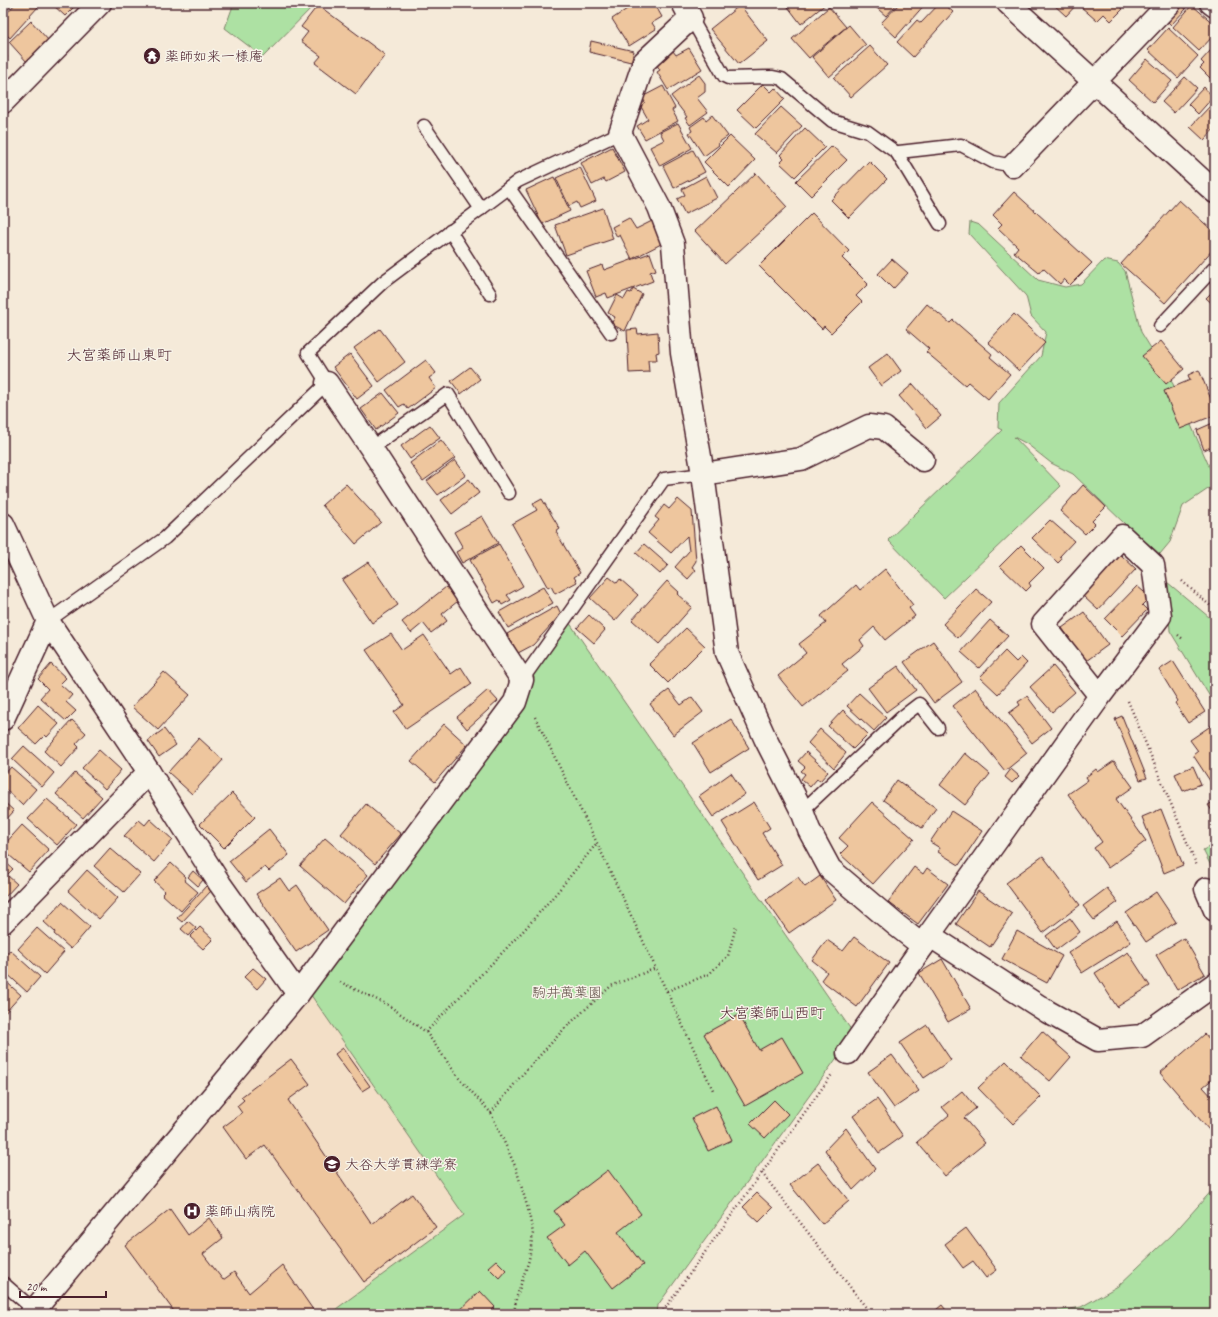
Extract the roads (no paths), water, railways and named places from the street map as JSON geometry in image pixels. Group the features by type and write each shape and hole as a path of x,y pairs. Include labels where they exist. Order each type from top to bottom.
{"street":[{"path":"3,102 100,3"},
{"path":"1008,3 1215,192"},
{"path":"1013,166 1170,3"},
{"path":"1211,3 1215,6"},
{"path":"687,10 644,62 620,133 659,207 674,244 682,354 703,474 727,653 765,738 802,811 809,830 830,869 896,925 1098,1040 1142,1036 1215,984"},
{"path":"33,1312 298,994 515,702 521,682 371,448 327,383"},
{"path":"703,474 801,459 869,426 884,428 923,460"},
{"path":"3,524 48,621 149,772 220,884 298,994"},
{"path":"848,1053 1100,696 1160,616 1152,565 1122,536 1043,624 1100,696"},
{"path":"3,718 48,621"},
{"path":"3,922 149,772"},
{"path":"1206,888 1215,910"}],"lane":[{"path":"687,10 724,76 728,78 773,77 782,79 832,121 868,132 897,153 940,224"},
{"path":"424,126 481,209"},
{"path":"48,621 165,538 327,383 308,354 383,282 518,181 620,133"},
{"path":"897,153 961,145 993,162 1013,166"},
{"path":"509,188 611,332"},
{"path":"450,231 490,294"},
{"path":"1160,326 1215,267"},
{"path":"371,448 448,394 509,493"},
{"path":"521,682 664,480 703,474"},
{"path":"802,811 902,717 919,704 938,728"},
{"path":"3,1283 33,1312"}],"place":[{"name":"薬師如来一様庵","path":"152,56"},
{"name":"大谷大学貫練学寮","path":"332,1164"},
{"name":"薬師山病院","path":"192,1211"}],"district":[{"name":"大宮薬師山東町","path":"119,355"},
{"name":"大宮薬師山西町","path":"772,1013"}],"park label":[{"name":"駒井萬葉園","path":"567,992"}]}
